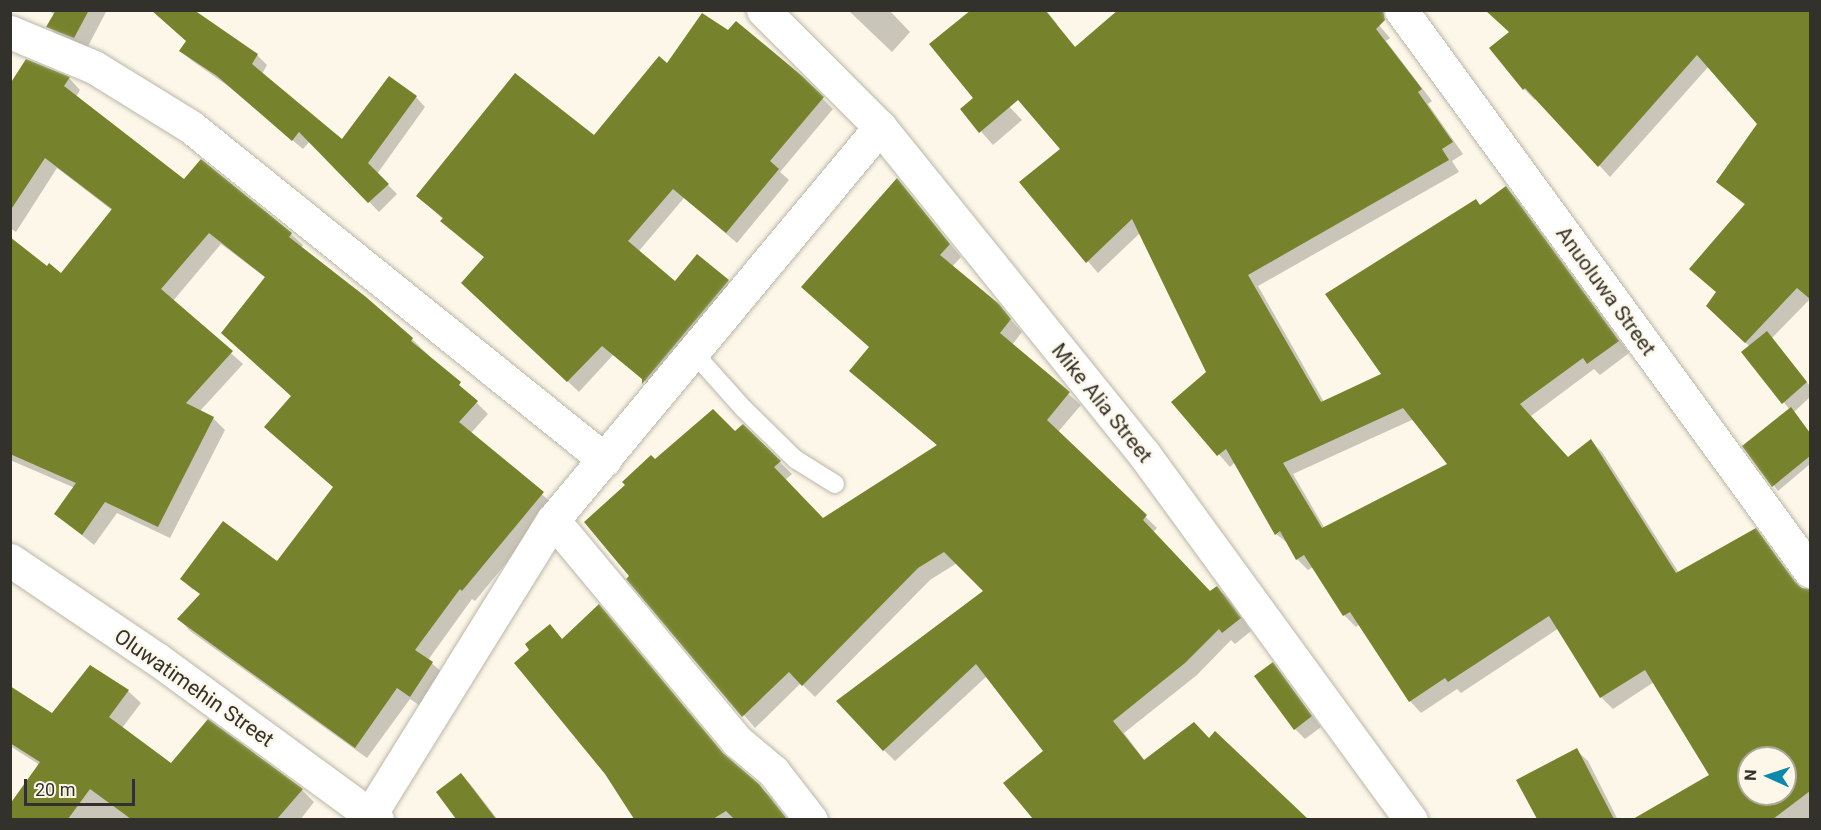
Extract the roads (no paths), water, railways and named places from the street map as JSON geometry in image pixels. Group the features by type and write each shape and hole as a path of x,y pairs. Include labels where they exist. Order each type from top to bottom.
{"street":[{"name":"Mike Alia Street","path":"763,10 880,127 1144,454 1411,819"},
{"name":"Anuoluwa Street","path":"1401,10 1810,571"},
{"path":"10,32 94,67 191,127 605,460"},
{"path":"374,816 553,520 880,127"},
{"path":"553,520 736,741 773,771 811,819"},
{"name":"Oluwatimehin Street","path":"10,560 157,659 374,816"}],"lane":[{"path":"693,352 743,408 795,459 835,484"}]}
